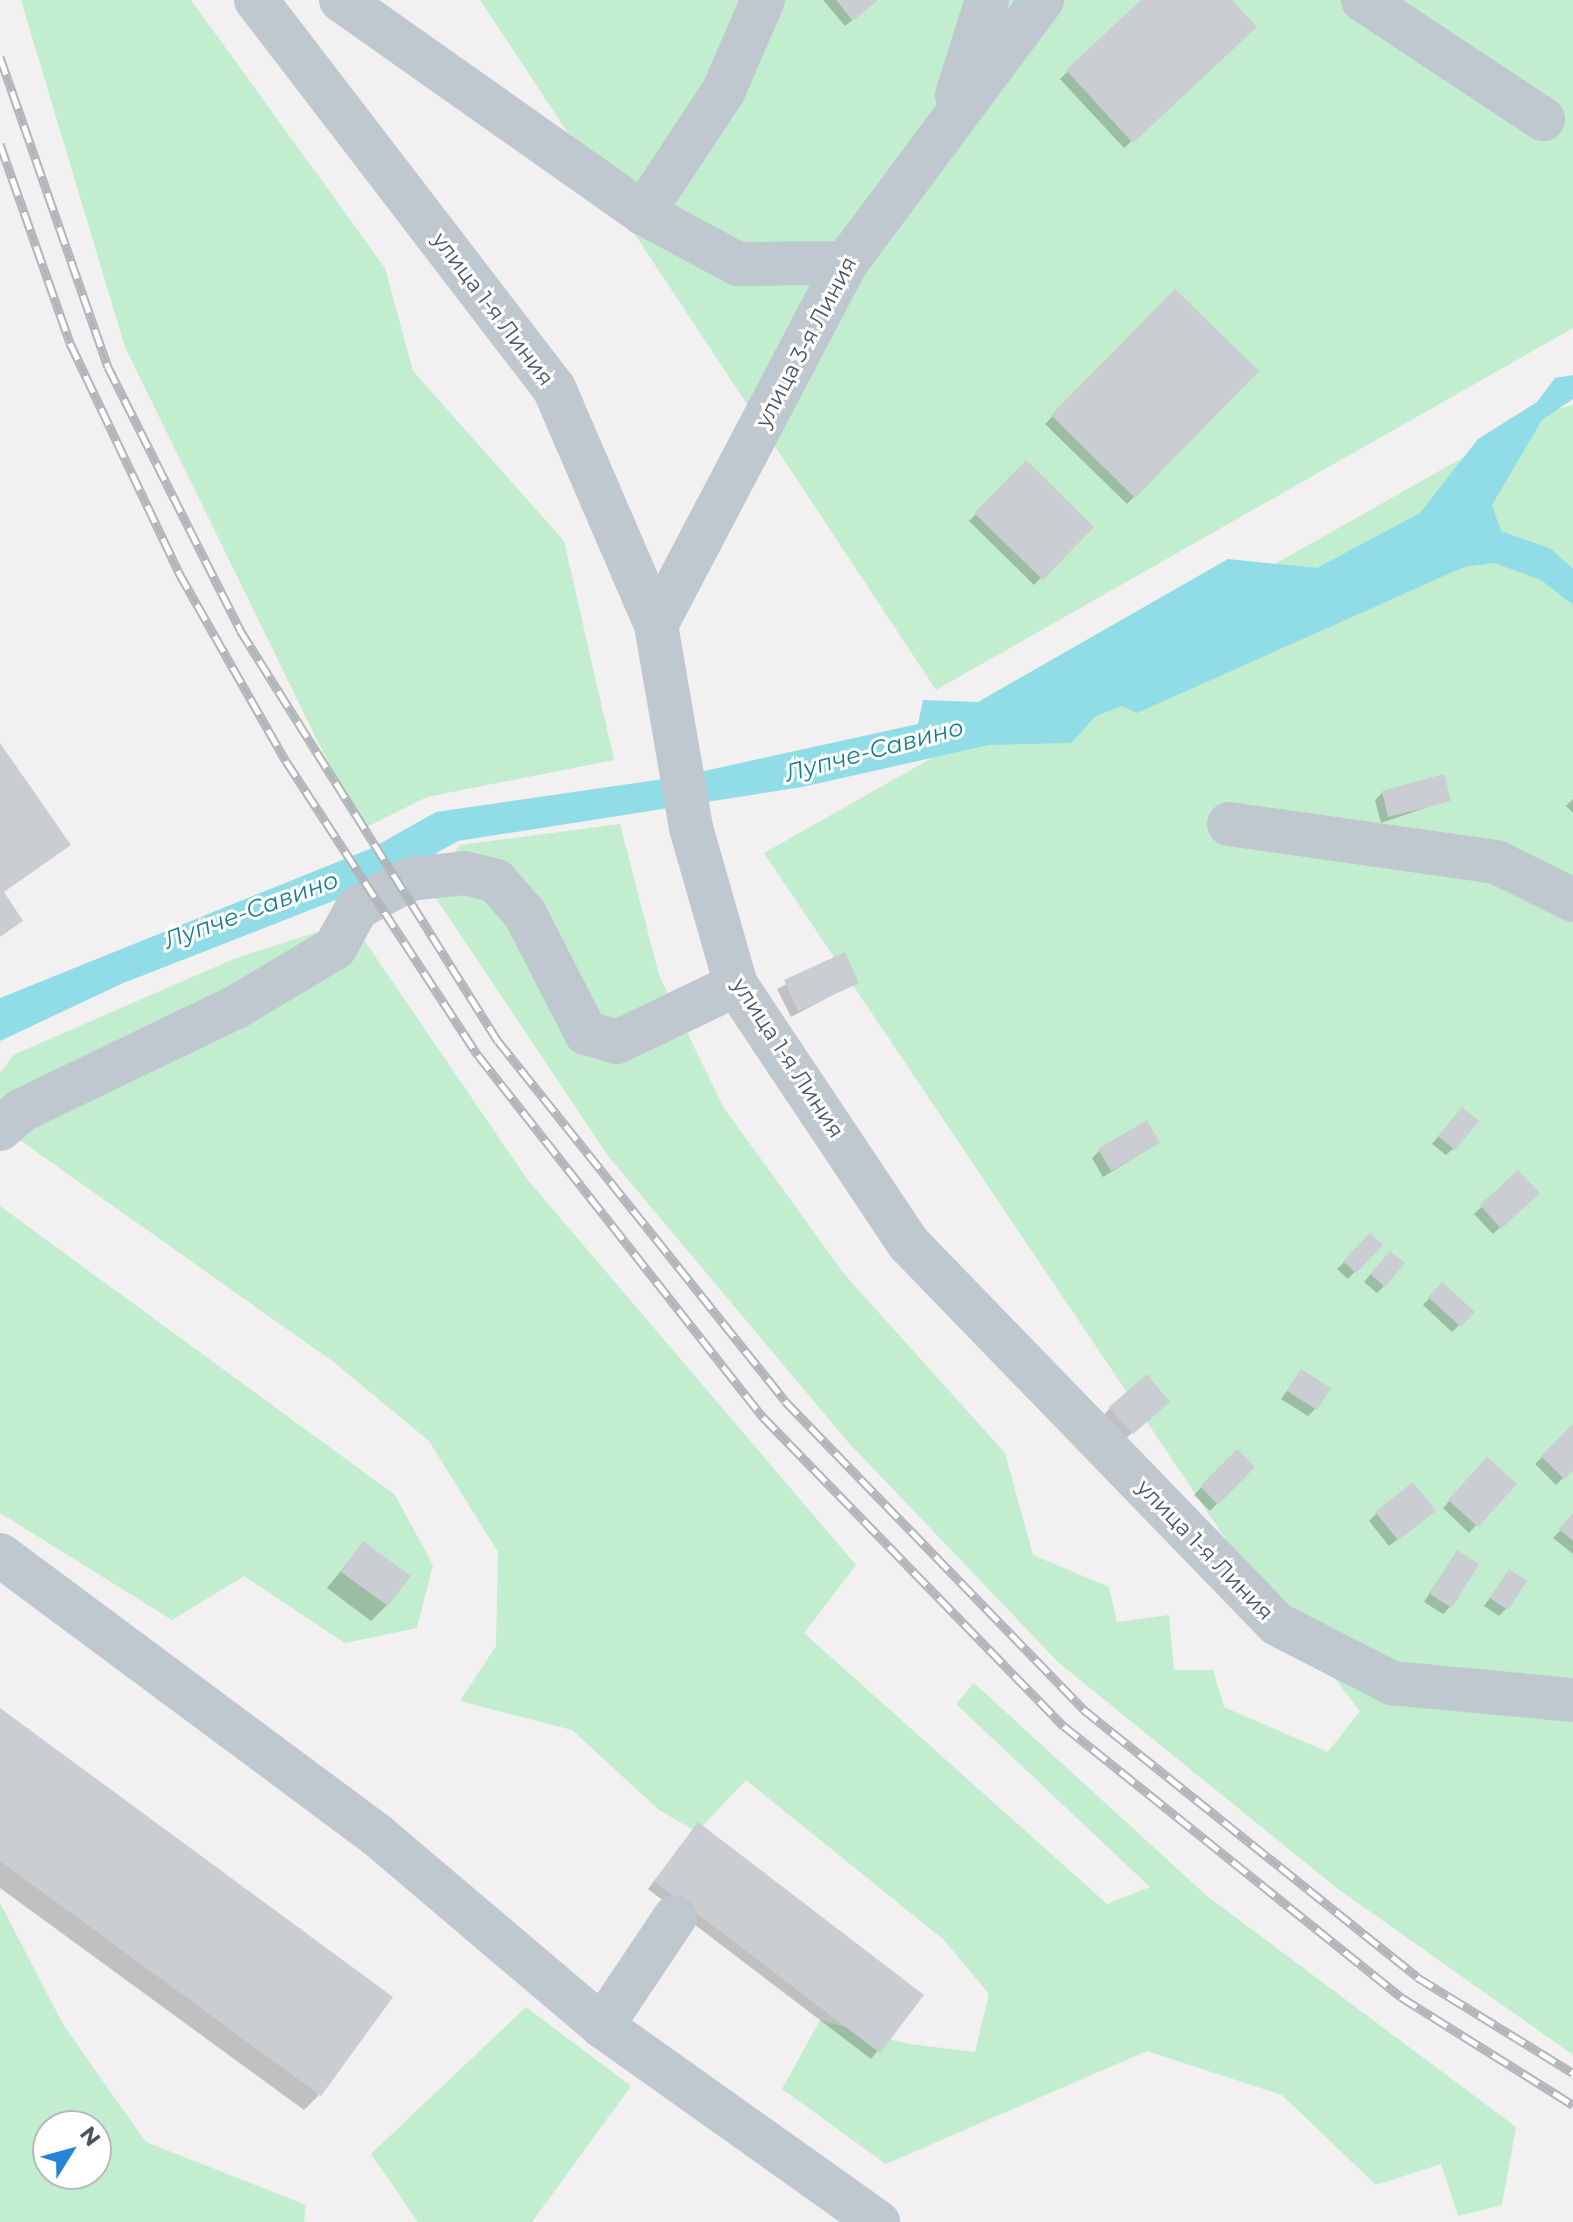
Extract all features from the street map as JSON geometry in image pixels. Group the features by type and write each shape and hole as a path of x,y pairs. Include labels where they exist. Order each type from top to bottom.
{"street":[{"name":"улица 1-я Линия","path":"256,0 554,388 656,625 691,828 736,985 909,1244 1277,1624 1392,1683 1573,1700"},
{"path":"341,0 643,213 738,264 846,263"},
{"path":"643,213 724,90 763,0"},
{"path":"946,128 987,0"},
{"name":"улица 3-я Линия","path":"656,625 846,263 1042,0"},
{"path":"1363,0 1543,119"},
{"path":"1229,824 1496,862 1573,900"},
{"path":"0,1129 22,1110 236,1007 335,948 357,908 410,879 465,873 496,881 525,914 586,1033 617,1042 736,985"},
{"path":"0,1555 377,1835 602,2026 878,2222"},
{"path":"602,2026 675,1917"}],"green space":[{"path":"21,0 191,0 385,268 413,371 564,541 614,760 427,797 361,830 125,347"},
{"path":"480,0 1573,0 1573,328 936,690"},
{"path":"1573,405 1573,2055 1338,1889 1059,1663 848,1442 609,1157 427,885 460,845 620,824 659,975 724,1108 845,1275 1005,1453 1033,1555 1109,1587 1117,1622 1169,1615 1174,1670 1213,1670 1224,1707 1328,1752 1360,1711 1225,1538 764,853 1540,414"},
{"path":"351,921 527,1179 856,1565 804,1633 1107,1904 1150,1887 956,1704 974,1683 1207,1896 1516,2127 1502,2205 1458,2216 1441,2164 1376,2185 1282,2095 1147,2051 886,2164 782,2089 820,2020 909,2044 975,2052 989,1994 944,1940 746,1780 697,1832 659,1810 572,1730 460,1701 496,1646 498,1552 429,1441 335,1363 0,1126 0,1073 13,1055 236,958"},
{"path":"0,1206 395,1495 433,1565 417,1628 345,1643 244,1576 172,1620 0,1513"},
{"path":"0,1903 64,2026 146,2142 306,2205 304,2222 0,2222"},
{"path":"526,2007 631,2086 532,2222 418,2222 371,2154"}],"water":[{"name":"Лупче-Савино","path":"1573,375 1573,399 1542,420 1492,505 1501,531 1551,549 1573,569 1573,605 1541,580 1494,563 1464,567 1137,713 1122,706 1096,716 1071,743 989,745 802,787 458,841 392,878 121,984 0,1041 0,998 372,848 436,812 677,777 918,724 923,700 978,702 1228,559 1317,568 1420,513 1478,439 1537,402 1555,378"}],"building":[{"path":"836,0 878,0 853,21"},
{"path":"1141,0 1232,0 1257,27 1133,143 1066,70"},
{"path":"1175,289 1259,371 1135,498 1051,415"},
{"path":"1026,460 1094,527 1043,580 974,513"},
{"path":"0,743 71,845 4,892 23,921 0,937"},
{"path":"1444,774 1451,801 1388,817 1382,791"},
{"path":"845,952 859,983 798,1011 784,980"},
{"path":"1462,1107 1479,1121 1455,1150 1438,1136"},
{"path":"1147,1120 1160,1143 1111,1171 1098,1149"},
{"path":"1518,1170 1540,1193 1501,1229 1480,1205"},
{"path":"1370,1233 1383,1245 1356,1273 1343,1261"},
{"path":"1390,1251 1405,1263 1385,1287 1370,1274"},
{"path":"1442,1282 1475,1312 1461,1327 1428,1297"},
{"path":"1301,1369 1331,1388 1317,1410 1287,1391"},
{"path":"1147,1374 1170,1402 1133,1434 1109,1407"},
{"path":"1573,1424 1573,1471 1564,1479 1541,1456"},
{"path":"1237,1449 1255,1467 1218,1505 1200,1486"},
{"path":"1487,1457 1517,1484 1478,1527 1448,1500"},
{"path":"1413,1482 1436,1511 1398,1540 1375,1512"},
{"path":"1573,1513 1573,1541 1559,1529"},
{"path":"363,1541 411,1576 388,1606 341,1572"},
{"path":"1457,1550 1479,1564 1452,1608 1430,1594"},
{"path":"1509,1569 1527,1581 1508,1610 1490,1598"},
{"path":"0,1708 393,1997 321,2096 0,1861"},
{"path":"698,1822 924,1995 880,2053 654,1881"}],"railway":[{"path":"0,57 108,367 240,630 498,1041 785,1401 1083,1709 1417,1977 1573,2073"},
{"path":"0,144 70,343 179,573 286,761 478,1055 763,1417 1064,1726 1401,1997 1573,2105"}]}
